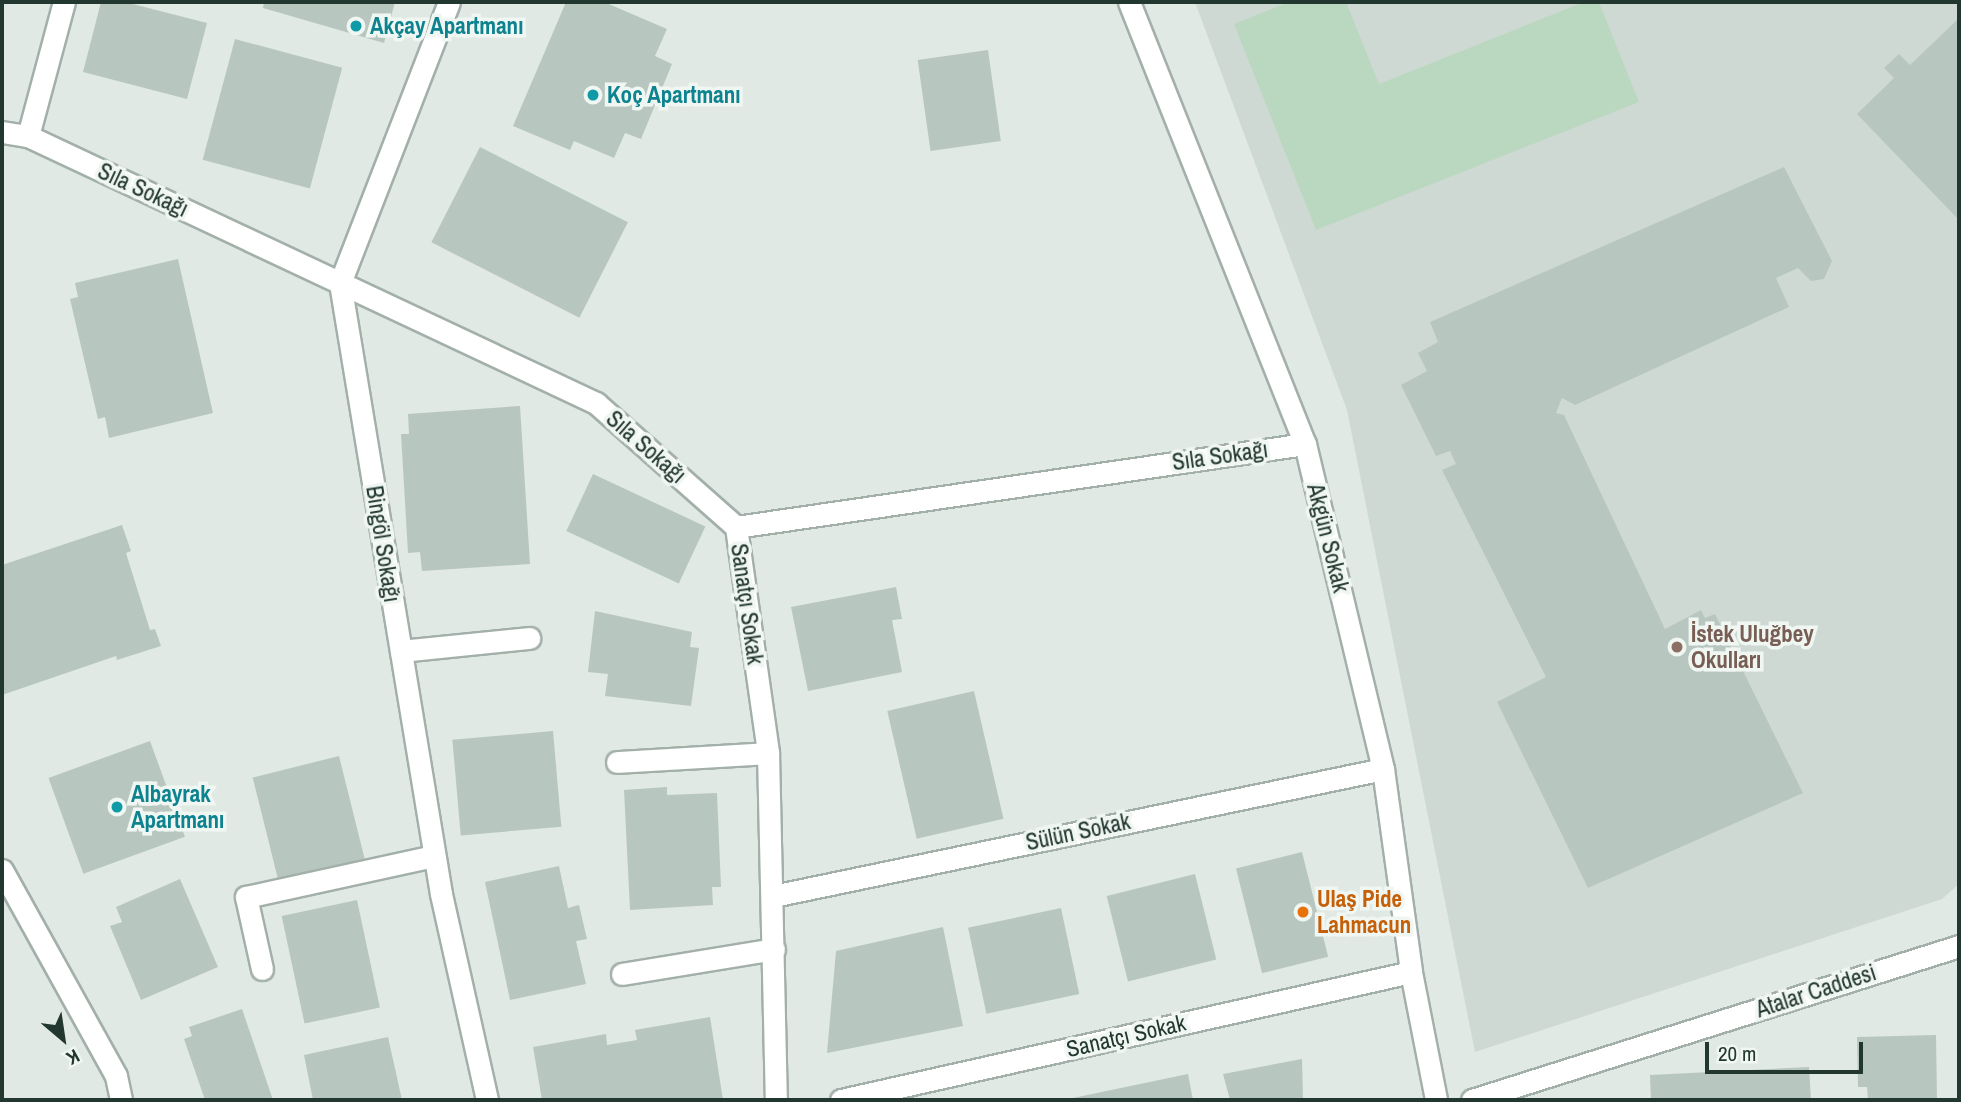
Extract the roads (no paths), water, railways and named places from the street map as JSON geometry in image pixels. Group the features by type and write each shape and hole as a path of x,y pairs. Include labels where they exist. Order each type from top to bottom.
{"street":[{"path":"28,136 64,2"},
{"path":"340,283 449,2"},
{"name":"Akgün Sokak","path":"1129,2 1305,444 1383,769 1411,972 1436,1100"},
{"name":"Sıla Sokağı","path":"2,132 28,136 596,403 736,527 1305,444"},
{"name":"Bingöl Sokağı","path":"340,283 434,856 487,1100"},
{"name":"Sanatçı Sokak","path":"736,527 768,753 776,1100"},
{"path":"401,651 529,638"},
{"path":"617,762 768,753"},
{"name":"Sülün Sokak","path":"773,896 1383,769"},
{"path":"262,969 246,897 434,856"},
{"path":"2,870 116,1076 121,1100"},
{"name":"Atalar Caddesi","path":"1472,1100 1959,946"},
{"path":"622,974 774,949"},
{"name":"Sanatçı Sokak","path":"842,1100 1411,972"}],"place":[{"name":"Akçay Apartmanı","path":"356,26"},
{"name":"Koç Apartmanı","path":"593,95"},
{"name":"İstek Uluğbey Okulları","path":"1677,647"},
{"name":"Albayrak Apartmanı","path":"117,807"},
{"name":"Ulaş Pide Lahmacun","path":"1303,912"}]}
